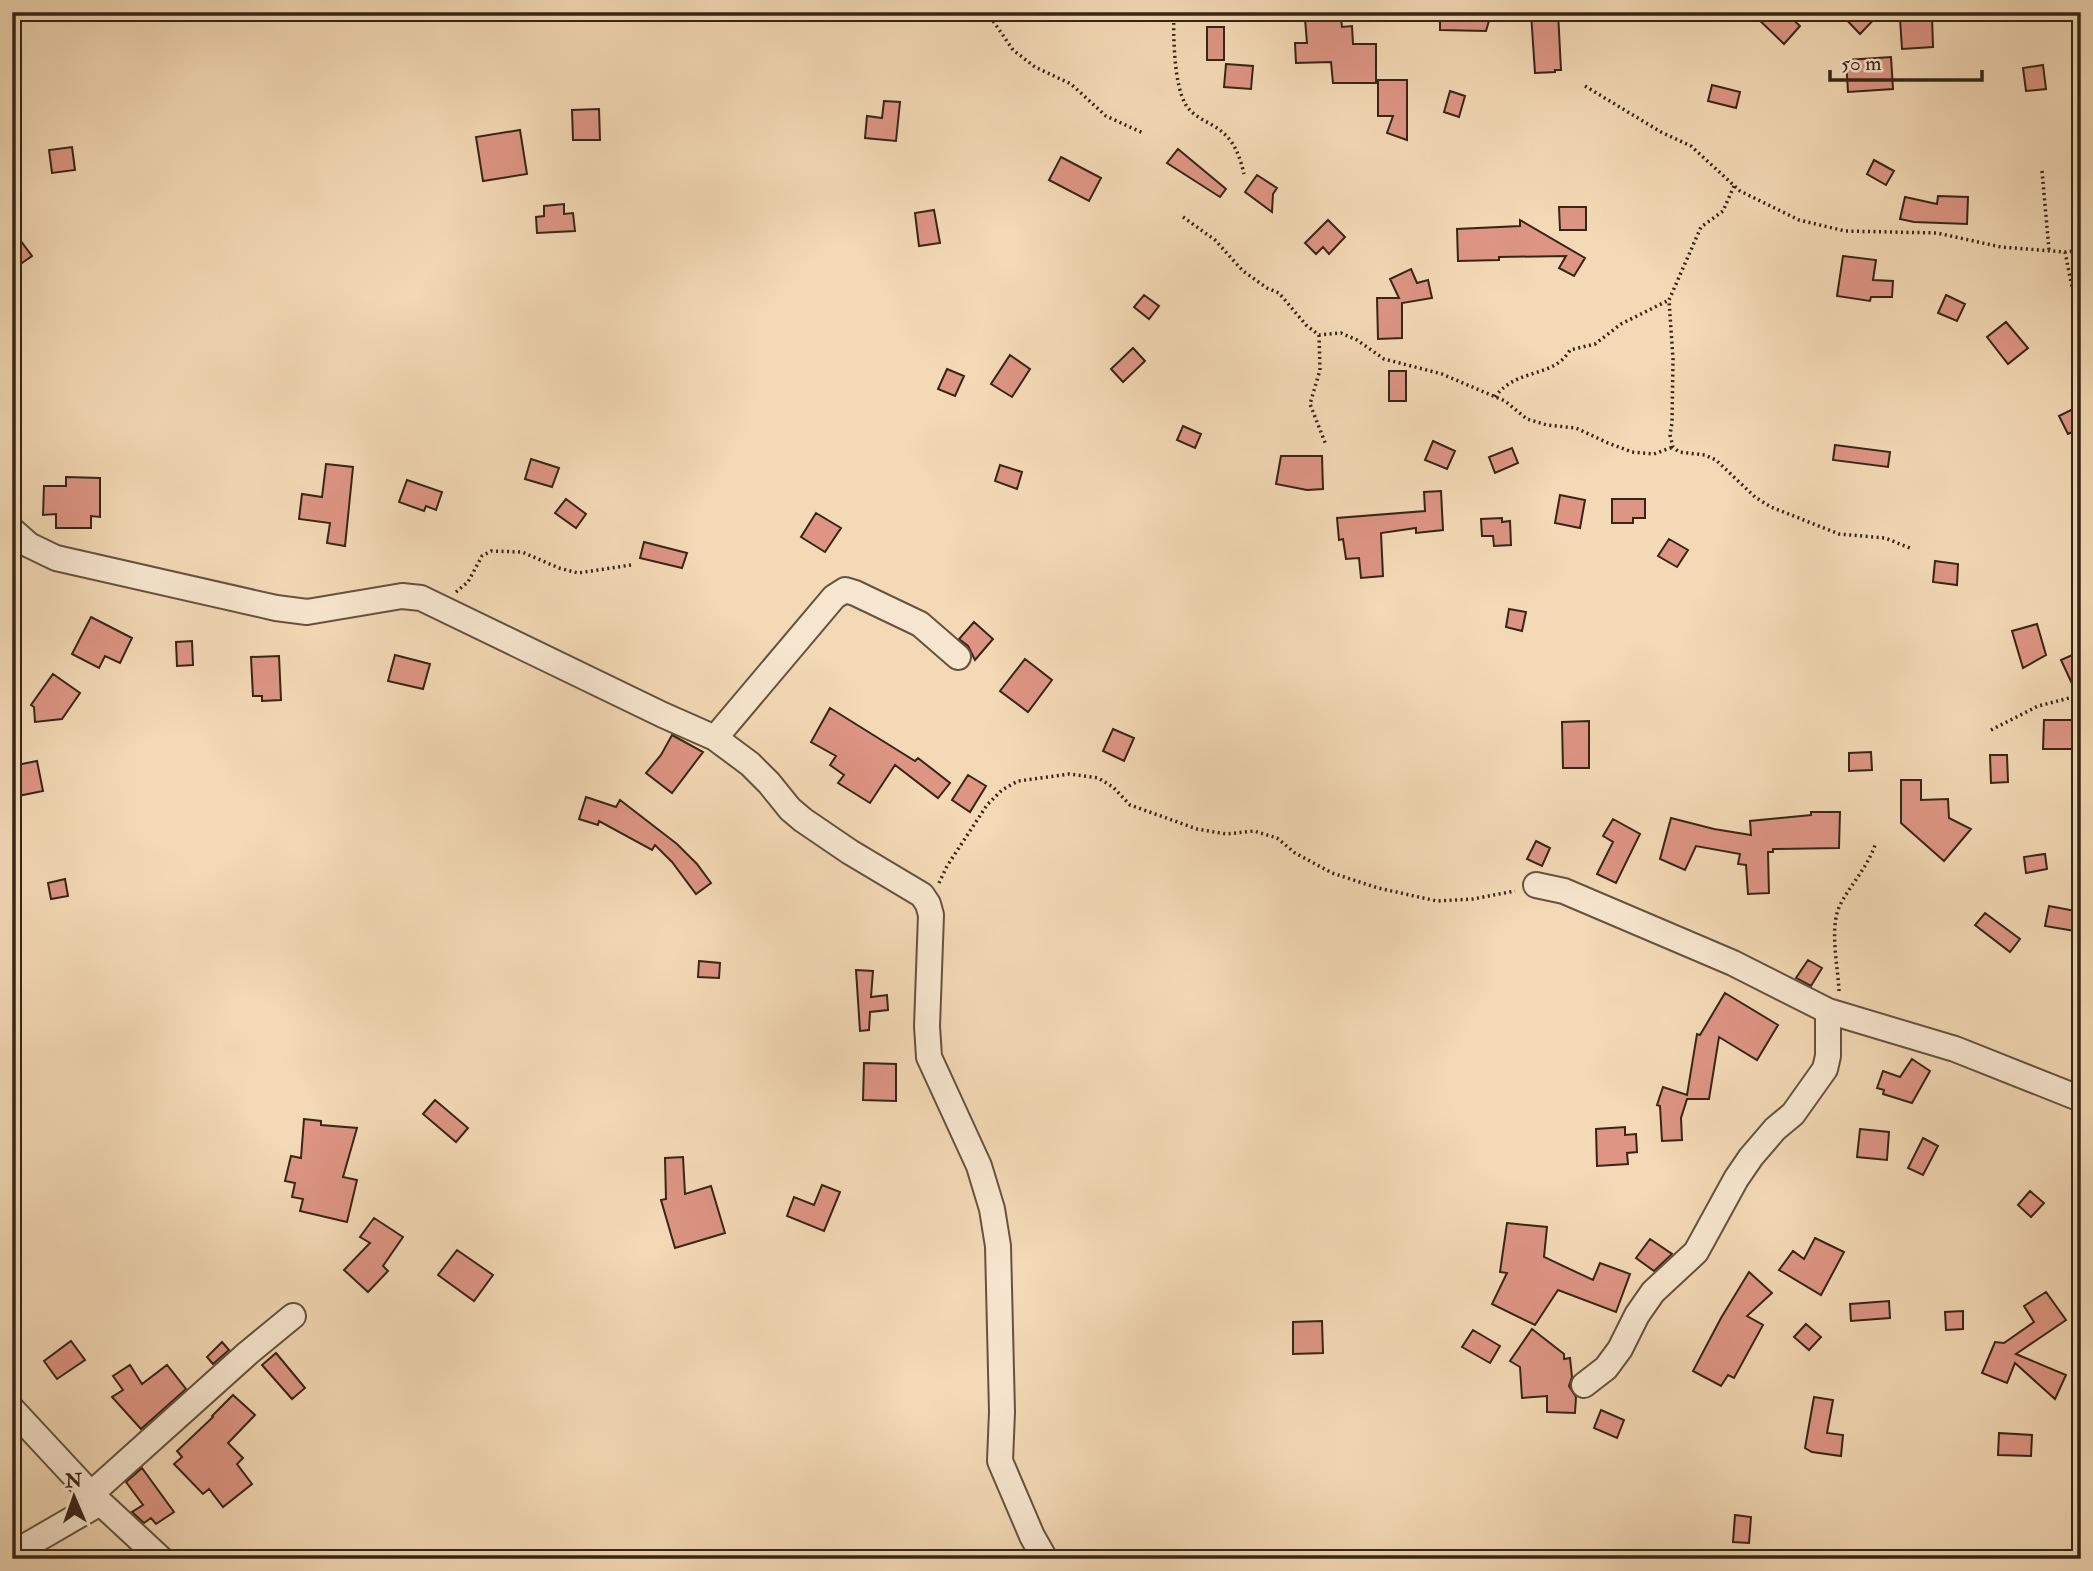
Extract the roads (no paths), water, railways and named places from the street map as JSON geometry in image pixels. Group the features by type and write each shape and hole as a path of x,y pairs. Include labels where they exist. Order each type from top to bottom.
{"street":[{"path":"12,530 29,545 56,558 276,608 307,612 402,596 428,601 715,738 750,764 803,820 922,895 929,904 931,915 927,1026 929,1057 979,1166 992,1209 998,1247 1002,1412 1000,1461 1032,1536 1045,1559"},
{"path":"715,738 834,597 845,590 920,624 958,657"},
{"path":"1536,885 1564,891 1721,957 1834,1013 1955,1049 2081,1099"},
{"path":"1584,1385 1606,1368 1653,1292 1696,1252 1751,1157 1775,1129 1793,1114 1825,1069 1834,1013"},
{"path":"12,1554 96,1499 248,1353 293,1316"},
{"path":"12,1409 96,1499 161,1559"}]}
